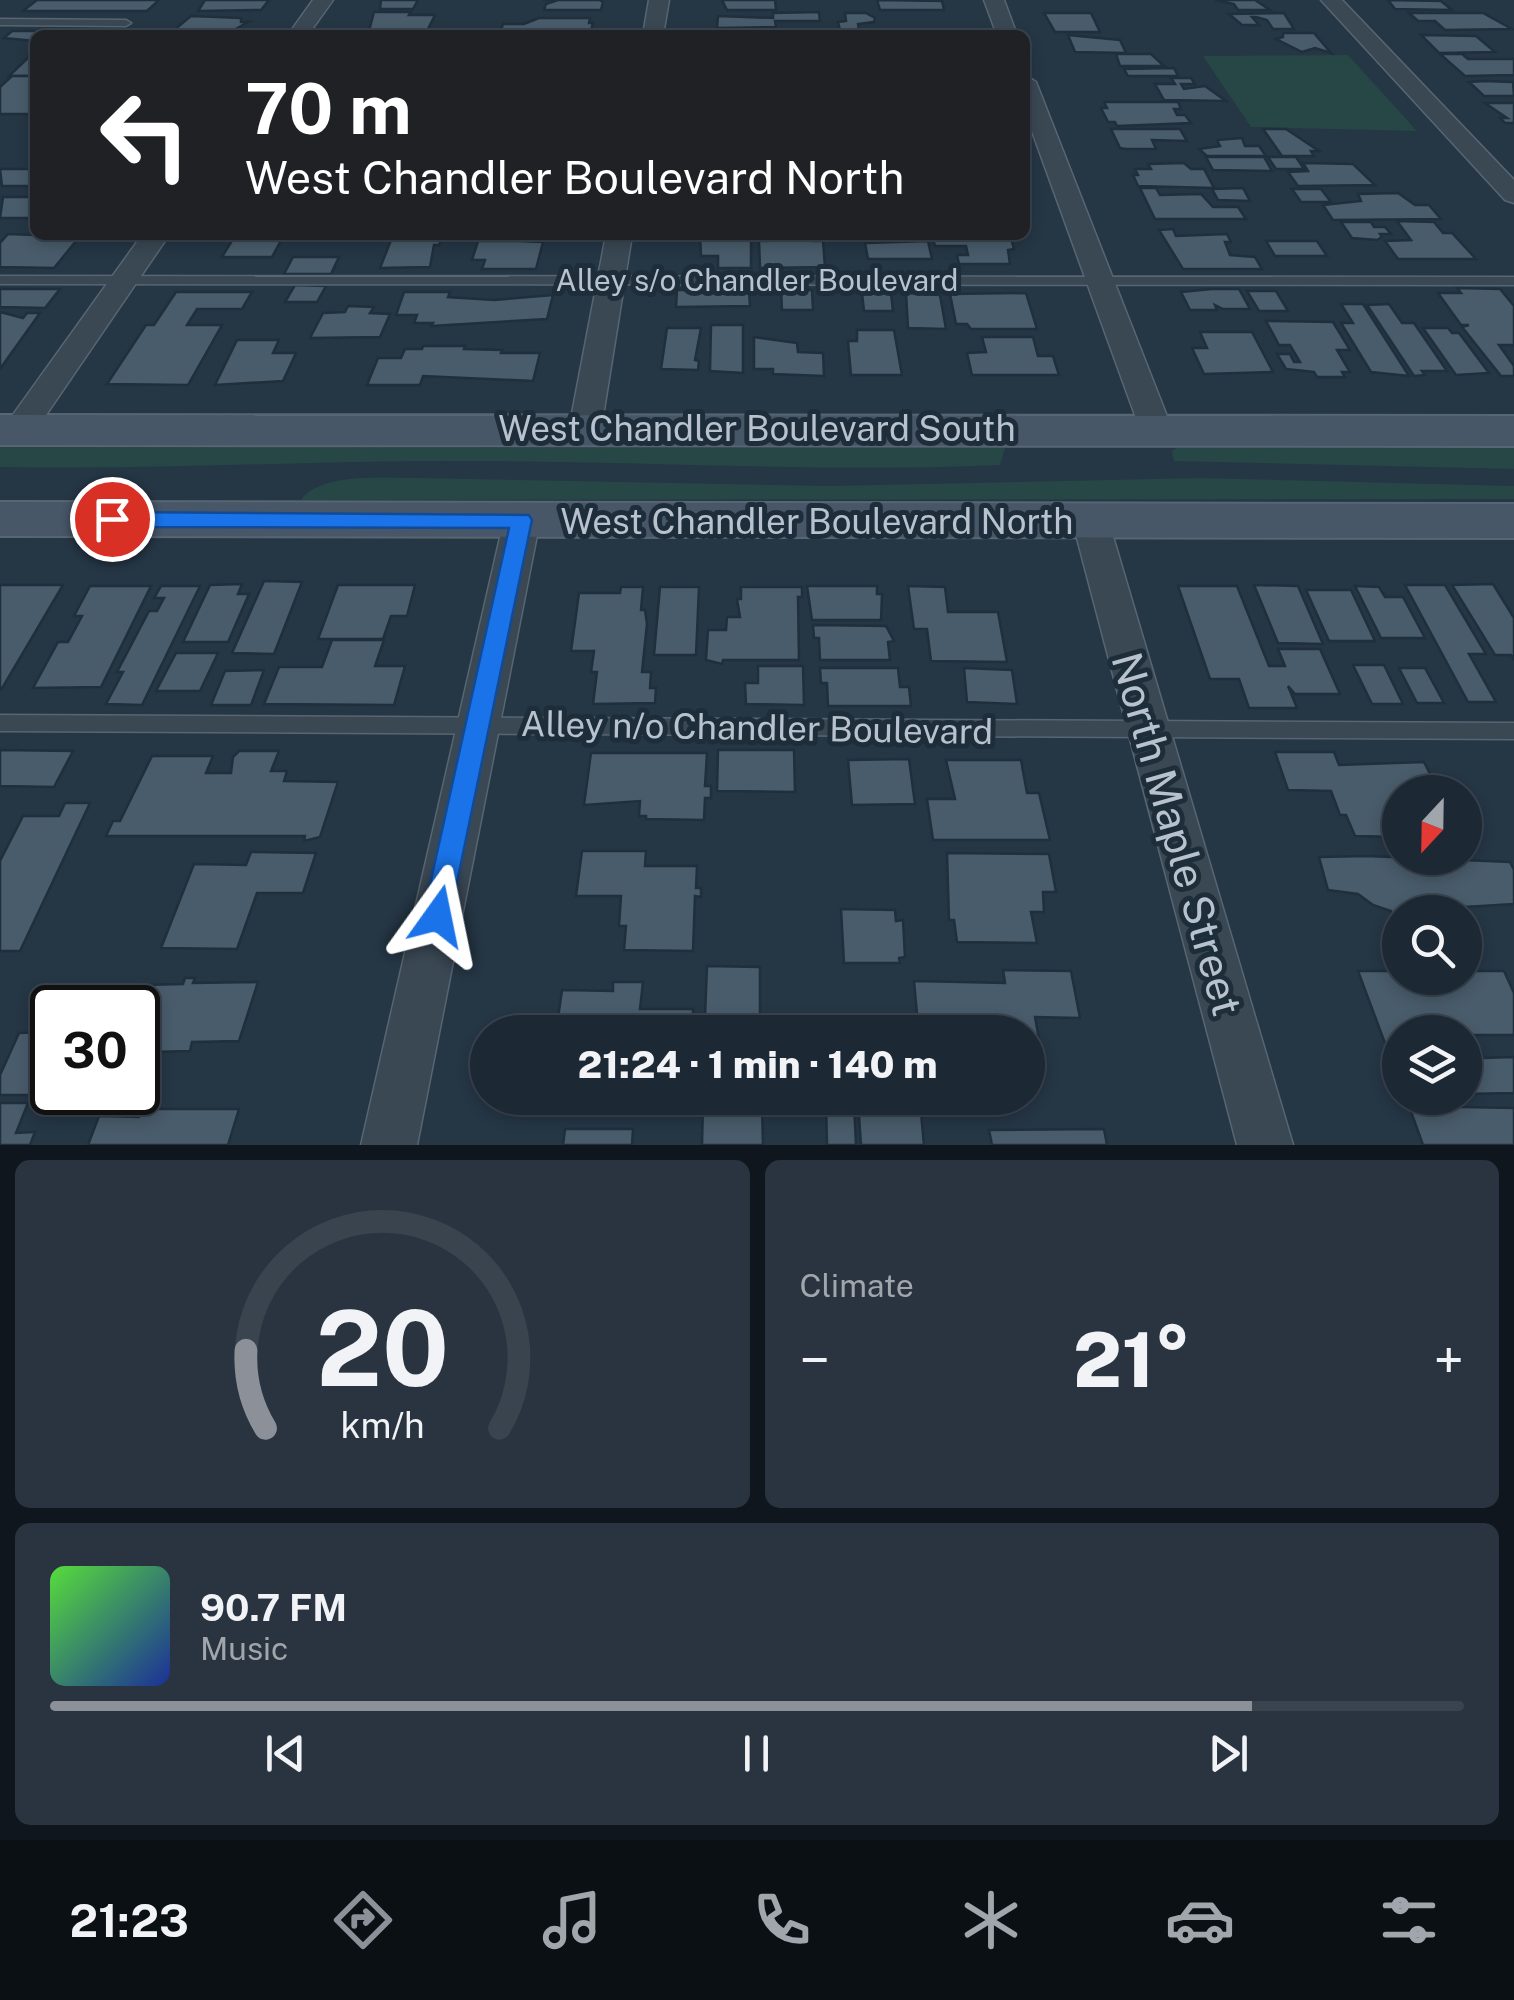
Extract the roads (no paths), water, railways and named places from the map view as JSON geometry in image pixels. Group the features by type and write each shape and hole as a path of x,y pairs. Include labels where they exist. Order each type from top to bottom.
{"main road":[{"name":"West Chandler Boulevard South","path":"10,430 1514,431"},
{"name":"West Chandler Boulevard North","path":"0,519 1514,522"}],"street":[{"path":"301,30 322,0"},
{"path":"654,30 659,0"},
{"path":"994,0 1005,30"},
{"path":"1330,0 1514,195"},
{"path":"1030,95 1156,430"},
{"path":"10,430 153,240"},
{"path":"585,428 618,240"},
{"path":"389,1145 522,520"},
{"name":"North Maple Street","path":"1091,523 1265,1145"}],"lane":[{"path":"0,22 126,23"},
{"name":"Alley s/o Chandler Boulevard","path":"0,280 1514,281"},
{"name":"Alley n/o Chandler Boulevard","path":"0,723 1514,731"}]}
